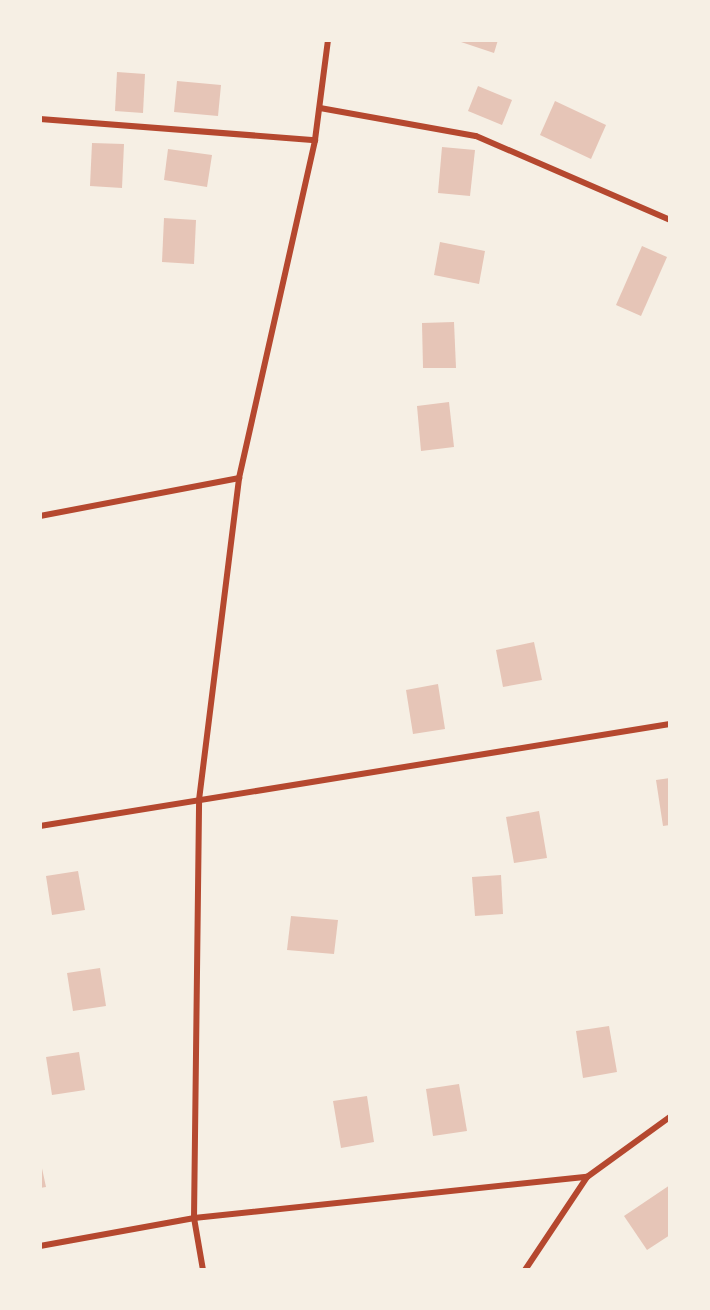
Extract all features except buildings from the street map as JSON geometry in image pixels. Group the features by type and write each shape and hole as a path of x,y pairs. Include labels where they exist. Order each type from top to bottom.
{"street":[{"path":"203,1269 194,1218 199,800 239,478 315,140 328,40"},
{"path":"320,108 476,136 669,220"},
{"path":"40,119 315,140"},
{"path":"40,516 239,478"},
{"path":"40,825 669,724"},
{"path":"525,1269 587,1177 669,1117"},
{"path":"40,1246 194,1218 587,1177"}]}
